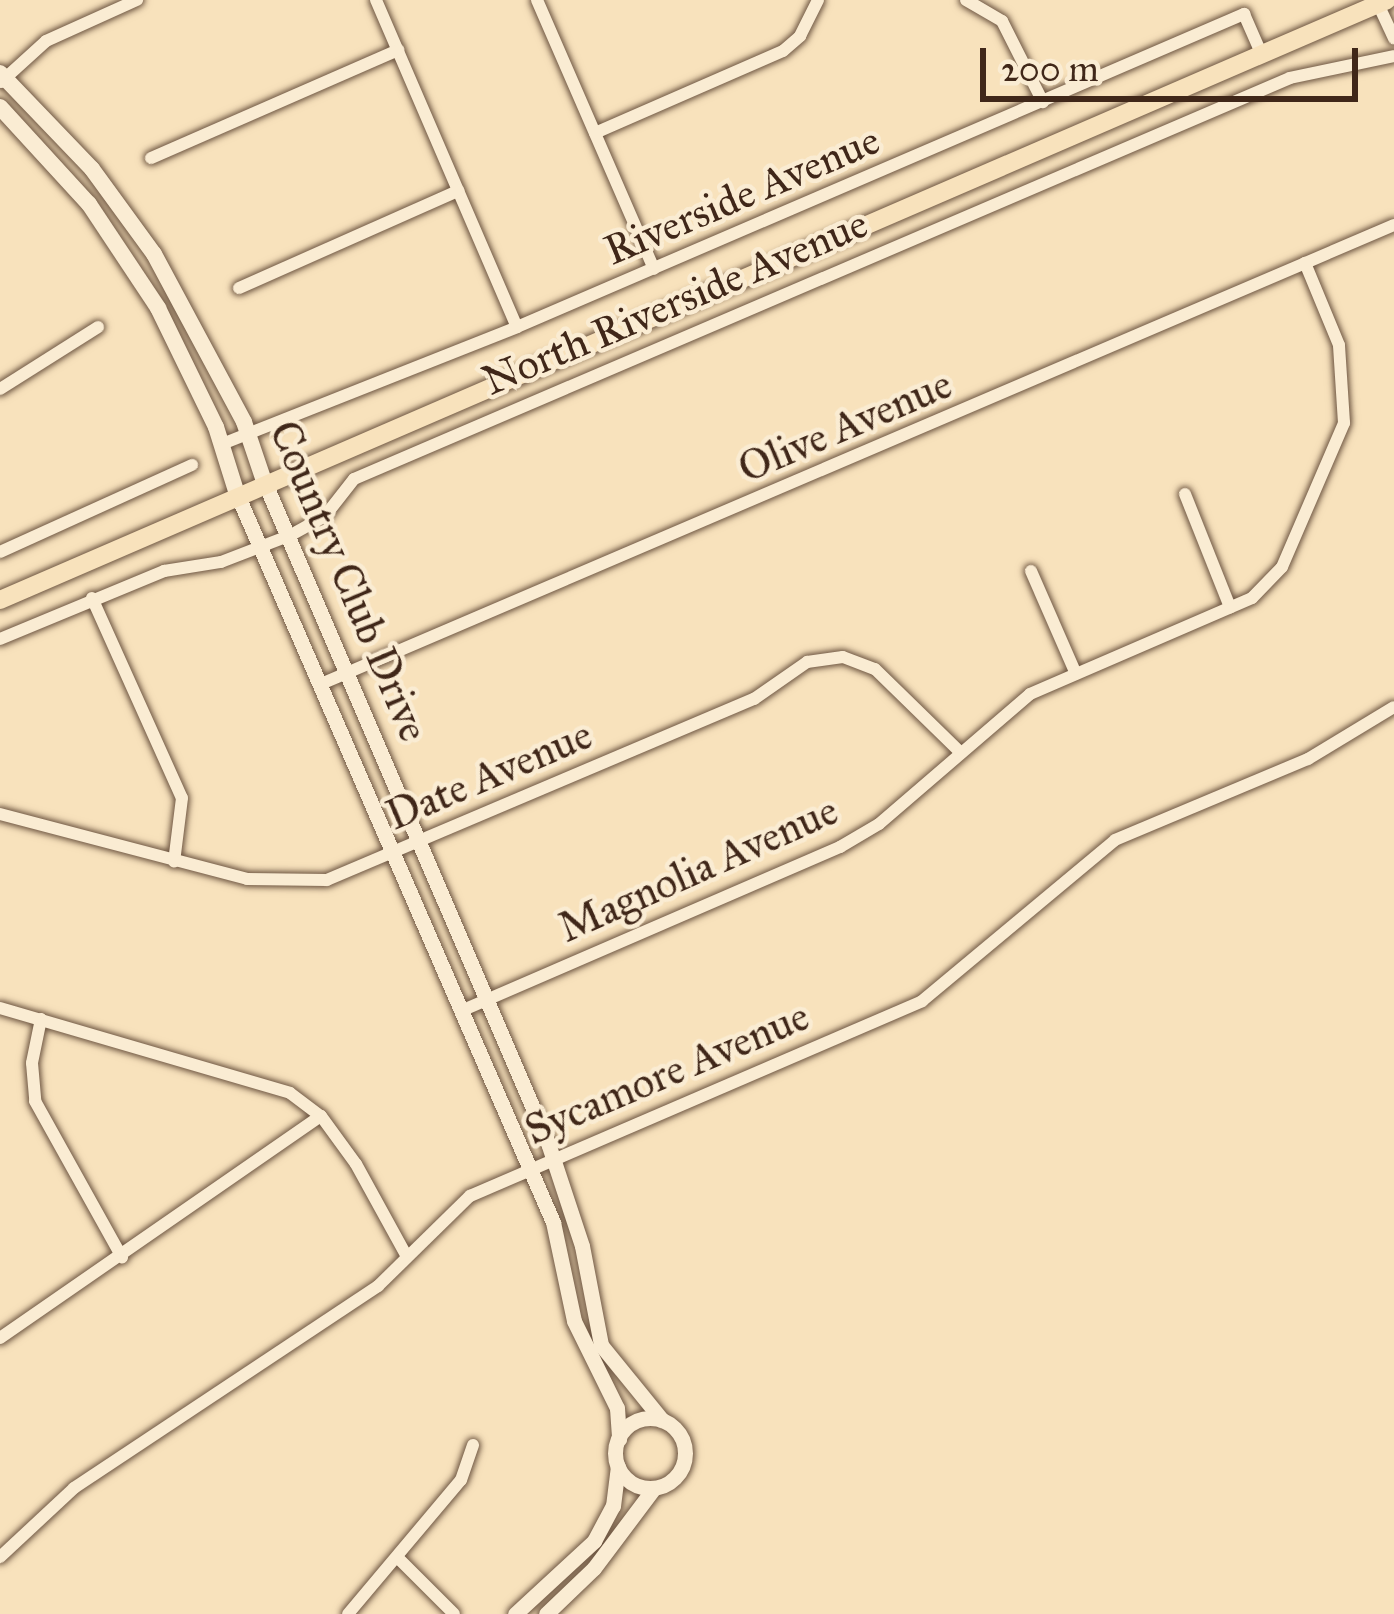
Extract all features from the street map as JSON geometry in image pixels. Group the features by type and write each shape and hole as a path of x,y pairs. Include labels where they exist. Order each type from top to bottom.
{"main road":[{"name":"North Riverside Avenue","path":"0,600 264,481 1383,2"},
{"name":"Country Club Drive","path":"2,77 126,210 183,300 248,433 264,481"},
{"name":"Country Club Drive","path":"0,107 121,248 219,435 237,494"}],"street":[{"path":"2,77 46,41 136,0"},
{"path":"376,0 517,328"},
{"path":"537,0 654,269"},
{"path":"595,133 783,51 800,37 818,0"},
{"path":"966,0 1002,21 1043,102"},
{"path":"1383,2 1394,38"},
{"name":"Riverside Avenue","path":"219,435 248,433 517,328 1244,14 1261,53"},
{"path":"151,158 398,50"},
{"name":"North Riverside Avenue","path":"0,639 92,598 291,535 325,516 354,479 1290,78 1394,56"},
{"path":"238,287 458,191"},
{"name":"Olive Avenue","path":"321,684 1394,225"},
{"name":"Magnolia Avenue","path":"463,1010 840,847 879,824 996,716 1076,674 1252,598 1282,567 1343,423 1339,344 1305,263"},
{"path":"0,389 98,327"},
{"path":"0,553 192,465"},
{"name":"Country Club Drive","path":"264,481 421,840 550,1158 585,1260 596,1333 632,1393 662,1420"},
{"name":"Country Club Drive","path":"237,494 562,1247 581,1342 616,1408 619,1439"},
{"path":"1185,494 1230,607"},
{"path":"1030,571 1076,674"},
{"path":"92,598 182,798 174,862"},
{"name":"Date Avenue","path":"0,814 174,862 285,885 327,880 754,698 807,662 843,657 875,669 959,751"},
{"name":"Sycamore Avenue","path":"0,1557 74,1488 355,1304 451,1209 528,1167 922,1001 1115,840 1308,759 1394,706"},
{"path":"0,1008 250,1076 321,1116 406,1256"},
{"path":"41,1019 32,1063 35,1101 122,1257"},
{"path":"0,1338 321,1116"},
{"path":"515,1614 594,1541 613,1506 619,1439 637,1421 662,1420 678,1431 685,1454 676,1477 654,1487 594,1568 546,1614"},
{"path":"348,1614 461,1480 473,1445"},
{"path":"618,1466 633,1484 654,1487"},
{"path":"398,1558 454,1614"}]}
